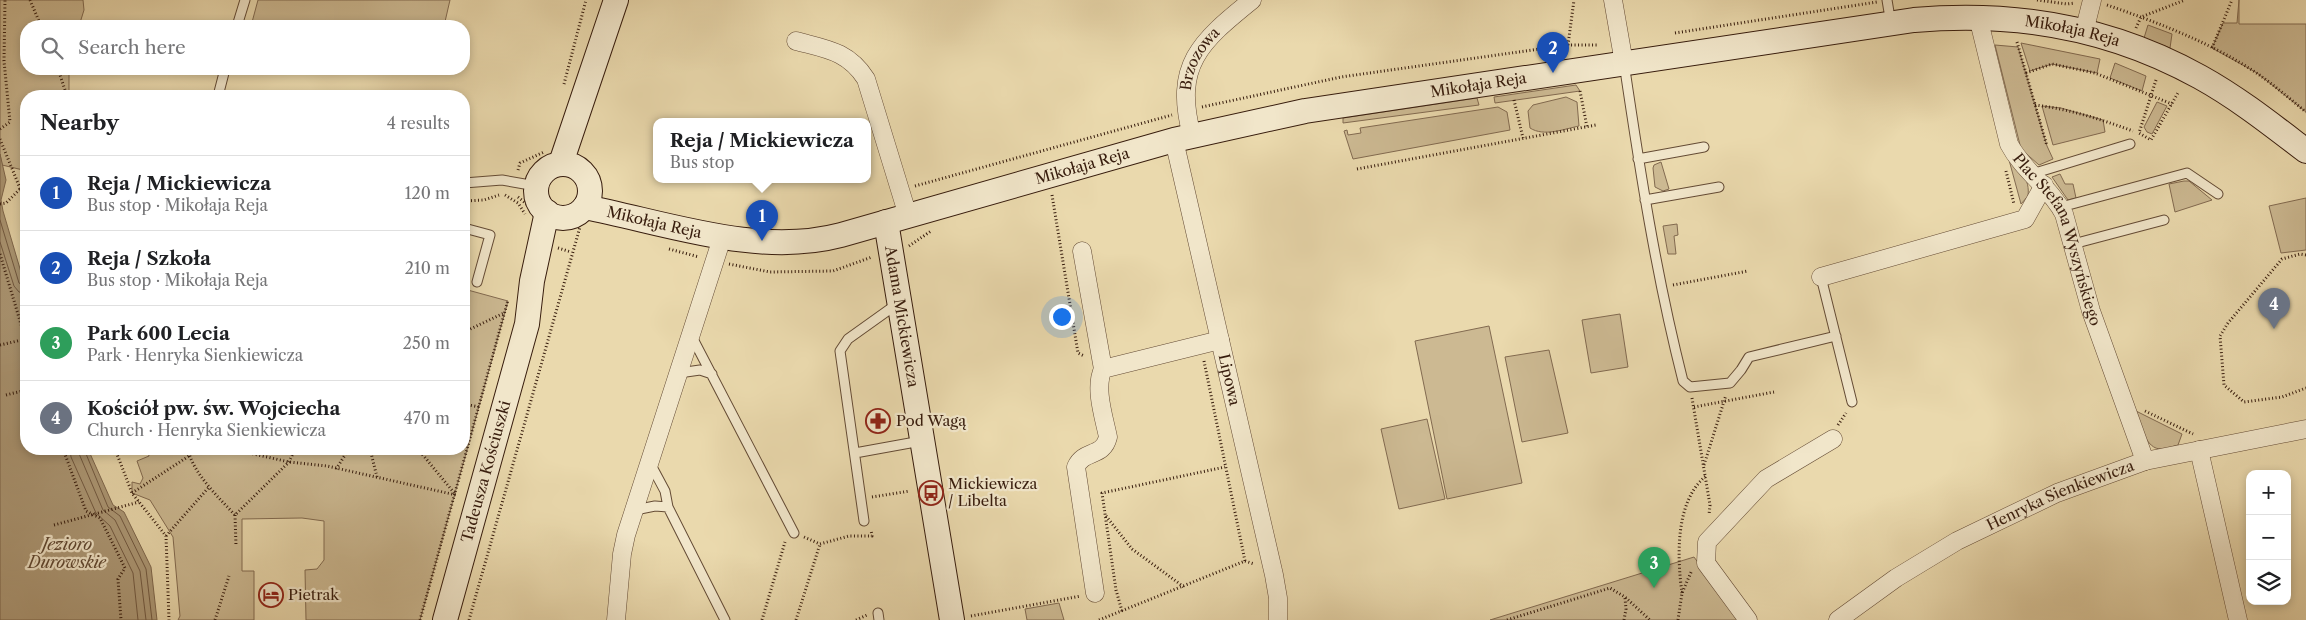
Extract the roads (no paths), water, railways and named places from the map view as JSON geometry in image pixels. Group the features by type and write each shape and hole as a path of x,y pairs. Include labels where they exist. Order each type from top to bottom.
{"street":[{"name":"Brzozowa","path":"1183,138 1186,82 1189,68 1200,48 1215,30 1252,0"},
{"path":"1613,0 1622,52"},
{"path":"2084,32 2092,0"},
{"name":"Tadeusza Kościuszki","path":"445,620 526,324 532,281 568,200 611,7"},
{"name":"Mikołaja Reja","path":"568,200 665,226 748,240 798,242 825,239 1183,138 1262,120 1622,52 1940,18 1978,17 2013,19 2084,32 2148,52 2200,78 2244,105 2306,151"},
{"name":"Plac Stefana Wyszyńskiego","path":"1978,17 2009,144 2016,157 2038,179 2061,207 2091,311 2145,461"},
{"path":"796,41 834,51 848,58 858,67 866,79 907,216"},
{"name":"Lipowa","path":"1183,138 1220,340 1274,575 1278,598 1278,620"},
{"path":"554,165 568,200 538,200 536,186 542,173 554,165"},
{"path":"1822,277 2026,219 2038,179"},
{"name":"Adama Mickiewicza","path":"907,216 891,252 952,619"},
{"path":"616,620 622,554 634,510 723,235"},
{"path":"1082,251 1103,369 1099,386 1108,437 1107,444 1103,449 1080,460 1076,467 1095,594"},
{"path":"1103,369 1220,340"},
{"name":"Henryka Sienkiewicza","path":"1838,620 1896,578 1957,541 2058,493 2145,461 2306,429"},
{"path":"1748,620 1706,563 1707,542 1766,480 1833,439"},
{"path":"2199,450 2238,620"}],"lane":[{"path":"240,20 245,0"},
{"path":"1887,0 1891,24"},
{"path":"1622,52 1644,200 1660,288 1683,381 1690,387 1730,382 1750,356 1836,336"},
{"path":"220,90 224,75"},
{"path":"2038,179 2130,144"},
{"path":"1638,159 1704,147"},
{"path":"2061,207 2187,173 2218,194"},
{"path":"470,183 502,180 536,186"},
{"path":"1644,200 1719,187"},
{"path":"2073,244 2164,220"},
{"path":"470,230 490,235 477,282"},
{"path":"1822,277 1852,402"},
{"path":"864,521 840,351 848,339 900,302"},
{"path":"691,334 795,535"},
{"path":"679,373 700,370 712,374"},
{"path":"855,453 922,441"},
{"path":"650,462 665,491 668,508 725,620"},
{"path":"634,510 655,506 668,508"}],"water":[{"name":"Jezioro Durowskie","path":"0,154 6,180 1,200 20,269 20,455 91,455 113,505 124,512 151,567 157,620 0,620"}],"place":[{"name":"Reja / Szkoła","path":"1553,73"},
{"name":"Reja / Mickiewicza","path":"762,241"},
{"name":"Kościół pw. św. Wojciecha","path":"2274,329"},
{"name":"Pod Wagą","path":"878,421"},
{"name":"Mickiewicza / Libelta","path":"931,493"},
{"name":"Park 600 Lecia","path":"1654,588"},
{"name":"Pietrak","path":"271,595"}]}
